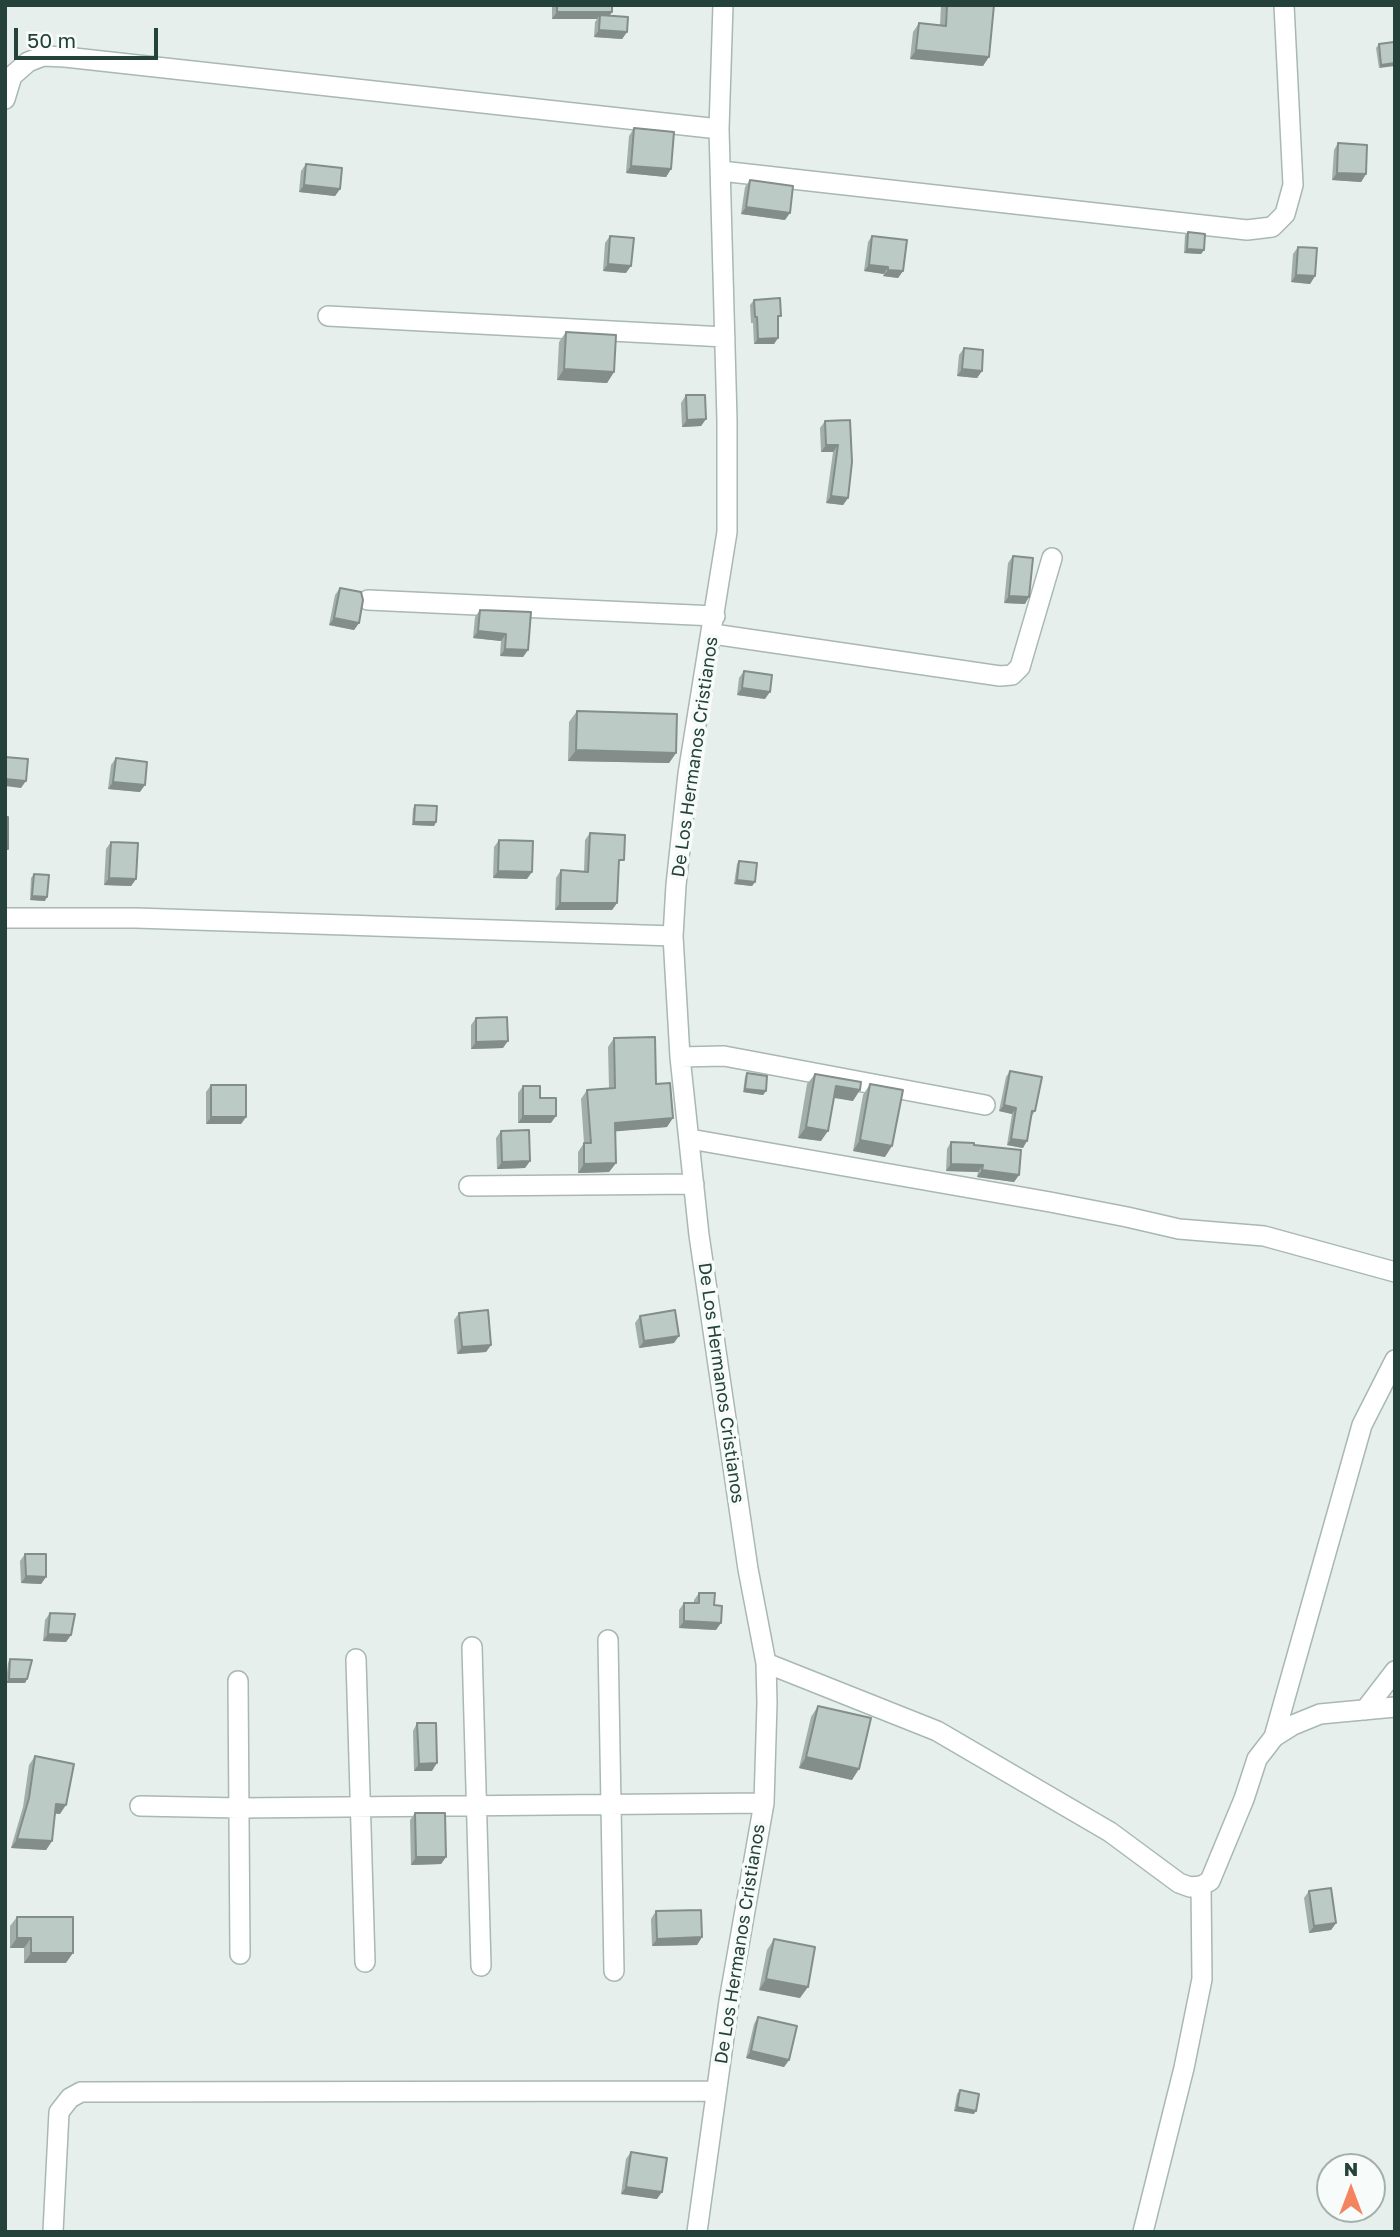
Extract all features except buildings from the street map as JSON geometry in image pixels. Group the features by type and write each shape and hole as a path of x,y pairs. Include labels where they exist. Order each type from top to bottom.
{"street":[{"name":"De Los Hermanos Cristianos","path":"697,2232 739,1935 764,1803 766,1663 746,1556 699,1235 680,1056 673,936 688,774 727,532 719,129 723,5"},
{"path":"721,172 1247,230 1272,227 1285,214 1293,185 1284,5"},
{"path":"5,99 12,76 28,62 43,57 65,57 719,129"},
{"path":"328,316 725,337"},
{"path":"368,600 714,625 1000,676 1012,675 1020,667 1052,558"},
{"path":"5,918 136,918 673,936"},
{"path":"680,1056 724,1056 985,1105"},
{"path":"690,1139 1076,1207 1179,1229 1264,1236 1395,1272"},
{"path":"469,1186 694,1184"},
{"path":"1274,1737 1362,1425 1395,1360"},
{"path":"608,1640 614,1971"},
{"path":"472,1647 481,1966"},
{"path":"356,1659 365,1962"},
{"path":"766,1663 937,1731 1110,1832 1179,1883 1190,1887 1210,1881 1244,1799 1257,1759 1274,1737 1293,1725 1320,1714 1395,1707"},
{"path":"1365,1710 1395,1671"},
{"path":"238,1681 240,1954"},
{"path":"140,1806 239,1808 764,1803"},
{"path":"1143,2232 1184,2068 1202,1979 1201,1885"},
{"path":"53,2232 59,2112 70,2098 81,2092 716,2091"}]}
